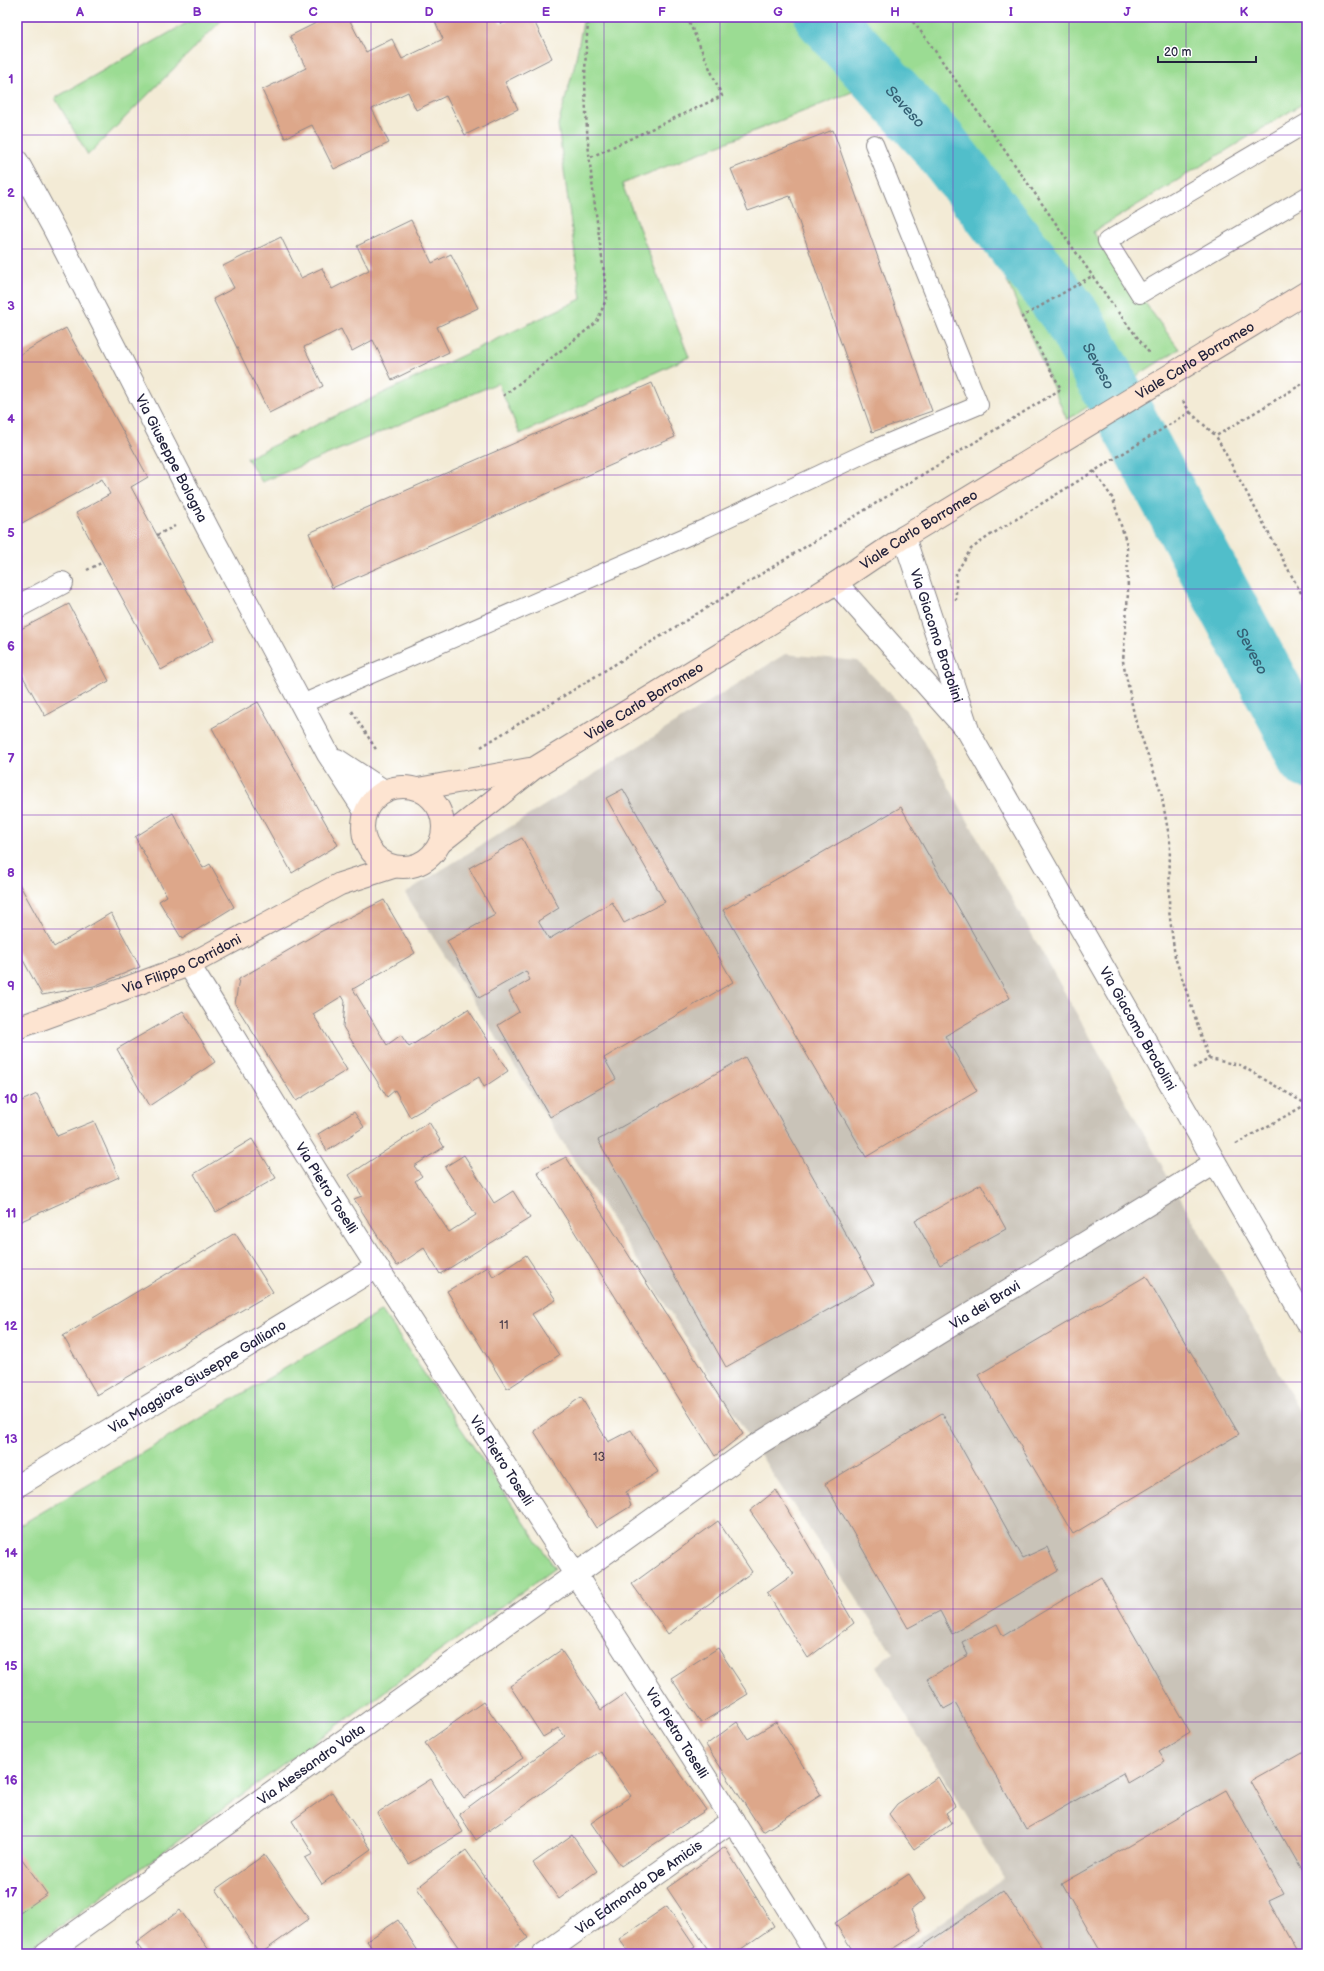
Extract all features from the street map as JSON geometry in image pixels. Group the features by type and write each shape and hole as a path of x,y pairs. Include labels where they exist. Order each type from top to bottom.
{"street":[{"name":"Via Giuseppe Bologna","path":"17,161 53,226 208,529 328,754 365,811"},
{"name":"Viale Carlo Borromeo","path":"440,843 532,769 836,583 904,537 1307,292"},
{"name":"Via Giacomo Brodolini","path":"904,537 970,733 1307,1323"},
{"path":"17,607 62,583"},
{"name":"Via Giacomo Brodolini","path":"836,583 970,733"},
{"name":"Via Giuseppe Bologna","path":"328,754 384,791"},
{"name":"Viale Carlo Borromeo","path":"418,789 532,769"},
{"path":"404,786 418,789 432,800 441,815 443,829 440,843 432,855 421,864 407,868 393,867 378,860 368,849 363,836 362,822 365,811 373,800 384,791 404,786"},
{"name":"Via Filippo Corridoni","path":"340,884 368,849"},
{"name":"Via Filippo Corridoni","path":"17,1028 189,965 340,884 393,867"},
{"name":"Via Pietro Toselli","path":"189,965 377,1267 734,1820 816,1954"},
{"name":"Via dei Bravi","path":"576,1574 755,1446 1215,1163"},
{"name":"Via Maggiore Giuseppe Galliano","path":"17,1486 377,1267"},
{"name":"Via Alessandro Volta","path":"46,1954 576,1574"},
{"name":"Via Edmondo De Amicis","path":"544,1954 734,1820"}],"lane":[{"path":"1307,123 1107,241 1140,294 1307,196"},
{"path":"302,704 698,532 872,450 979,405 874,144"}],"path":[{"path":"503,396 597,322 607,297 585,111 587,35 589,17"},
{"path":"591,157 722,96 687,17"},
{"path":"909,17 935,51 1092,276 1160,382 1216,436 1307,604"},
{"path":"476,751 1061,389 1022,317 1092,276"},
{"path":"1216,436 1307,381"},
{"path":"956,601 956,573 971,549 989,536 1190,412"},
{"path":"1094,471 1113,499 1127,546 1128,593 1124,661 1135,719 1161,792 1170,842 1169,910 1176,957 1210,1059"},
{"path":"338,688 379,754"},
{"path":"1189,1071 1210,1059 1240,1065 1307,1104"},
{"path":"1232,1146 1307,1104"}],"shaded area":[{"path":"785,654 858,661 905,709 1307,1423 1307,1954 896,1954 1004,1878 876,1666 893,1653 775,1478 405,893"}],"green space":[{"path":"197,17 225,17 88,155 55,98"},
{"path":"584,17 1307,17 1307,101 1093,232 1179,349 1067,420 955,160 931,170 909,118 862,88 622,184 689,357 520,434 498,383 262,482 247,458 581,299 558,125 574,68"},
{"path":"382,1311 555,1568 22,1954 17,1954 17,1527"}],"building":[{"path":"328,17 348,17 366,52 392,39 402,59 443,39 433,17 497,17 501,24 514,17 532,17 552,58 505,82 518,109 465,135 446,96 416,110 408,92 372,109 389,143 334,169 312,125 285,138 262,90 306,68 290,36"},
{"path":"833,130 932,411 872,432 790,196 748,211 731,169"},
{"path":"411,220 432,263 451,254 478,308 437,327 449,352 392,380 373,340 352,351 341,329 304,347 323,386 269,413 213,299 234,288 223,266 281,237 301,278 322,268 332,289 369,270 357,246"},
{"path":"66,328 148,477 131,487 214,640 161,670 76,513 110,494 102,479 22,523 17,514 17,356"},
{"path":"652,383 675,437 332,588 309,533"},
{"path":"69,604 109,681 45,716 17,666 17,631"},
{"path":"258,702 338,845 292,873 212,728"},
{"path":"623,789 733,982 604,1058 616,1079 550,1117 498,1025 519,1012 509,992 530,980 526,971 479,998 447,941 495,915 469,868 522,838 559,908 538,921 549,939 612,902 624,923 665,902 606,798"},
{"path":"901,807 1010,998 945,1036 977,1091 866,1157 723,910"},
{"path":"173,813 203,868 210,864 234,907 182,939 159,901 167,896 135,837"},
{"path":"17,880 54,947 111,913 140,967 94,986 42,995 17,949"},
{"path":"384,900 415,953 353,989 387,1045 401,1035 409,1047 468,1009 508,1071 484,1087 479,1077 410,1117 395,1090 387,1097 343,1027 345,1001 342,996 313,1014 347,1070 296,1101 235,1004 239,979 318,933"},
{"path":"183,1011 215,1062 149,1106 117,1049"},
{"path":"745,1057 874,1284 726,1367 598,1140"},
{"path":"37,1094 57,1136 94,1121 119,1177 17,1223 17,1103"},
{"path":"354,1112 364,1127 327,1151 318,1134"},
{"path":"429,1122 444,1147 414,1166 422,1176 415,1181 449,1232 476,1215 445,1167 464,1155 494,1203 513,1191 530,1218 440,1274 424,1248 397,1266 354,1199 362,1196 349,1175"},
{"path":"252,1139 276,1178 216,1212 194,1174"},
{"path":"566,1157 743,1434 715,1456 537,1172"},
{"path":"981,1184 1006,1229 940,1265 915,1221"},
{"path":"235,1233 273,1292 97,1395 63,1336"},
{"path":"526,1255 556,1300 532,1314 559,1355 507,1389 447,1291 488,1267 493,1277"},
{"path":"1146,1276 1239,1434 1073,1534 978,1375"},
{"path":"581,1397 608,1442 631,1430 658,1472 626,1492 631,1506 596,1528 534,1431"},
{"path":"942,1413 1023,1558 1047,1547 1058,1571 952,1634 940,1611 908,1628 825,1484"},
{"path":"776,1490 854,1623 808,1658 767,1593 794,1574 750,1511"},
{"path":"718,1521 752,1572 668,1634 632,1584"},
{"path":"1101,1577 1190,1733 1159,1752 1165,1761 1127,1783 1123,1773 1026,1829 955,1703 944,1709 927,1679 968,1655 962,1642 997,1624 1003,1636"},
{"path":"718,1648 748,1694 701,1723 671,1678"},
{"path":"561,1650 601,1710 625,1694 706,1810 621,1866 591,1823 631,1796 600,1751 476,1840 459,1814 565,1736 558,1728 543,1737 510,1686"},
{"path":"483,1702 523,1758 464,1798 425,1743"},
{"path":"737,1722 748,1739 776,1722 821,1795 763,1832 706,1745"},
{"path":"1307,1749 1307,1881 1250,1781"},
{"path":"938,1777 955,1806 946,1813 952,1823 914,1849 889,1814 897,1804"},
{"path":"431,1779 463,1832 409,1864 377,1813"},
{"path":"1226,1790 1283,1893 1268,1900 1298,1954 1102,1954 1062,1884"},
{"path":"332,1792 371,1849 322,1884 305,1858 313,1854 292,1821"},
{"path":"572,1835 597,1871 559,1899 533,1863"},
{"path":"725,1847 774,1926 734,1954 711,1954 667,1888"},
{"path":"466,1850 528,1938 505,1954 463,1954 417,1888"},
{"path":"17,1852 47,1894 17,1915"},
{"path":"264,1855 309,1919 260,1954 216,1889"},
{"path":"909,1874 925,1899 911,1910 921,1931 884,1954 855,1954 835,1923"},
{"path":"1003,1891 1046,1954 911,1954"},
{"path":"667,1906 695,1947 686,1954 630,1954 619,1939"},
{"path":"180,1910 212,1954 144,1954 136,1943"},
{"path":"398,1920 420,1954 376,1954 367,1941"}],"waterway":[{"name":"Seveso","path":"824,17 938,143 1072,317 1289,720 1307,759"}]}
